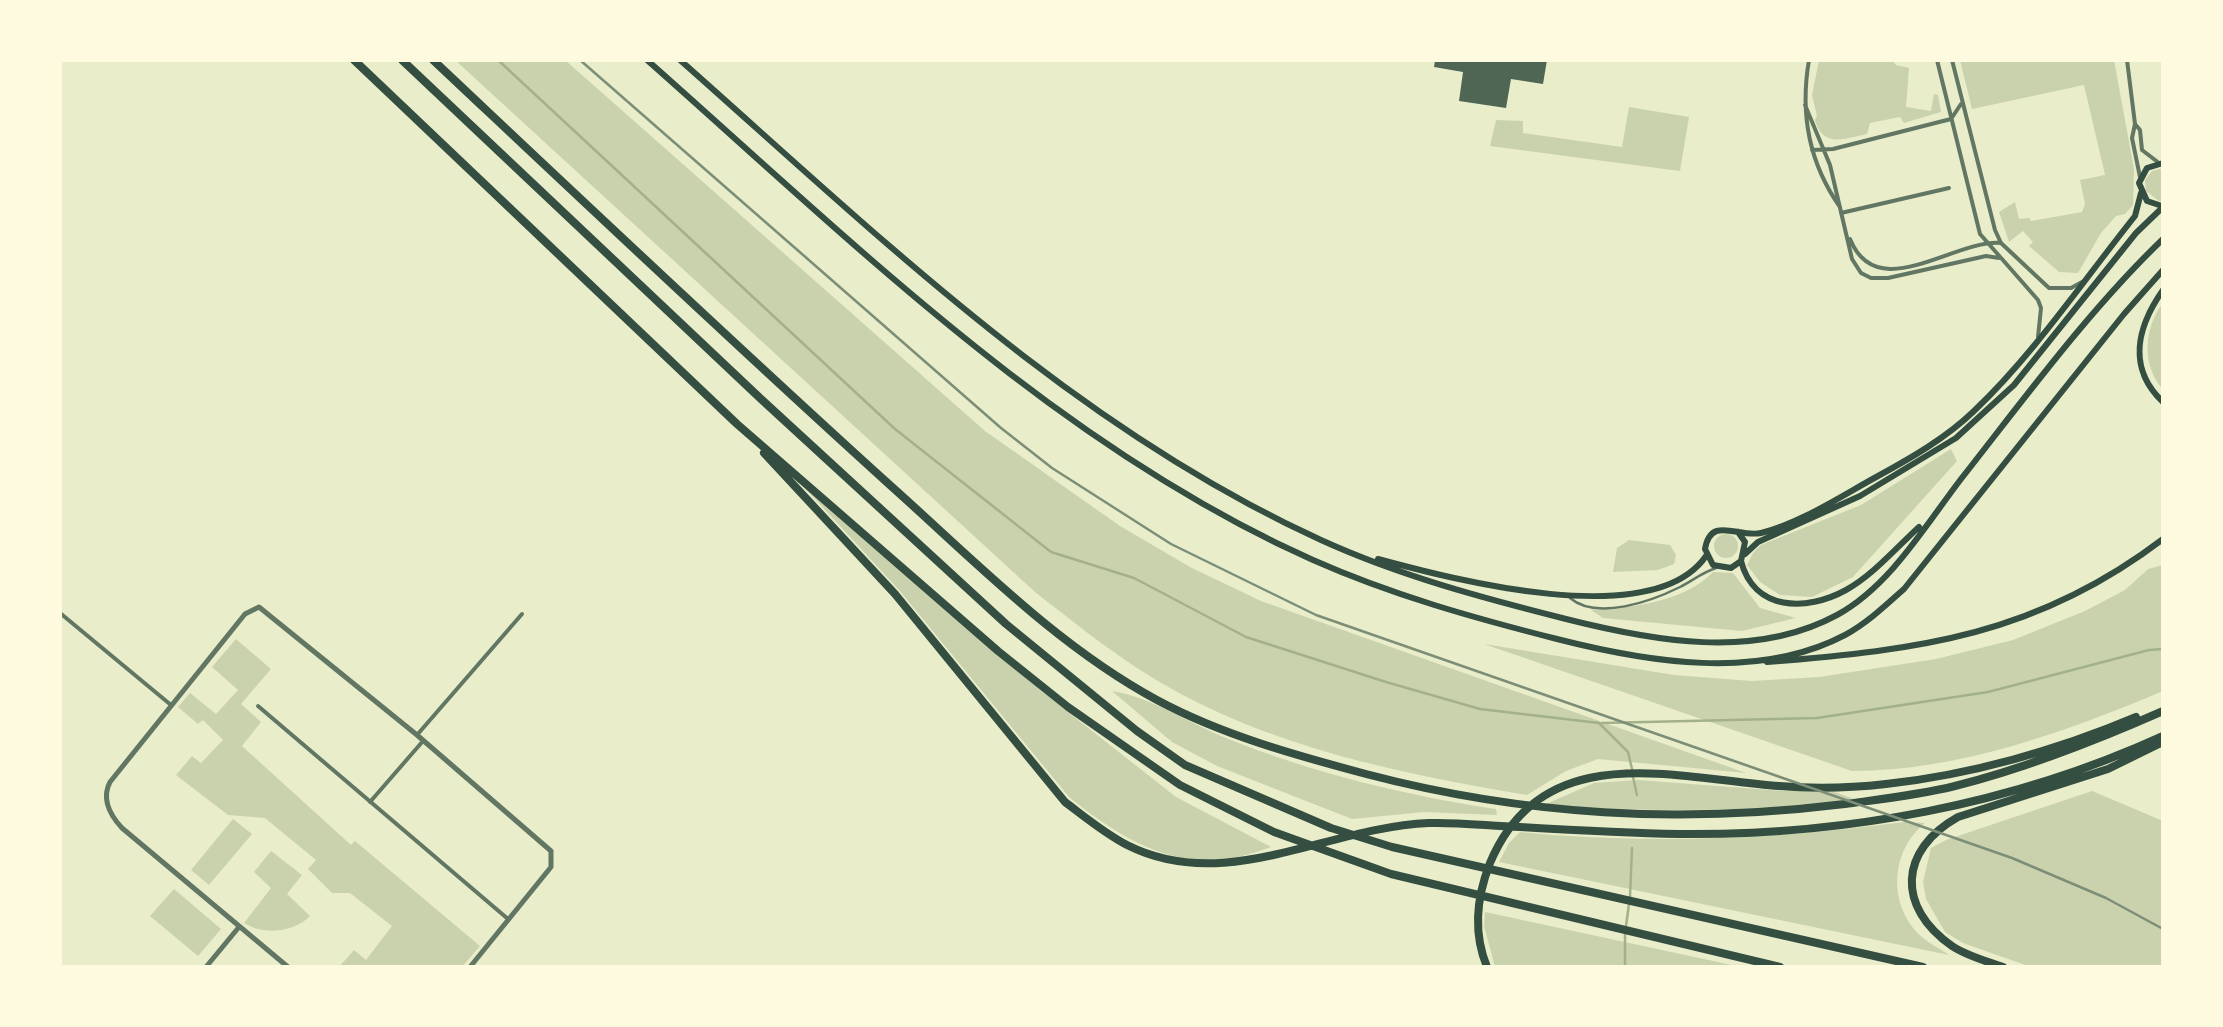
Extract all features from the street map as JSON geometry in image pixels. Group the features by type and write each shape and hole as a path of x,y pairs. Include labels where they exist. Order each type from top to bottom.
{"highway":[{"path":"354,60 738,424 998,651 1068,707 1180,785 1274,832 1359,864 1437,887 1780,967"},
{"path":"402,60 760,399 1006,624 1185,765 1361,838 1923,967"},
{"path":"433,60 777,383 1045,624 1158,701 1228,732 1308,758 1456,796 1542,808 1701,816 1772,813 1951,787 2051,756 2163,708"},
{"path":"738,424 895,594 1065,802 1116,838 1158,857 1207,864 1258,860 1317,842 1404,826 1447,823 1682,834 1890,819 1948,807 2088,767 2163,739"},
{"path":"1487,967 1480,940 1479,899 1503,838 1540,799 1578,780 1639,772 1812,787 1886,784 1941,776 2017,757 2163,708"},
{"path":"2002,967 1955,948 1926,923 1913,898 1912,885 1912,870 1923,845 1936,829 1958,816 2108,769 2163,739"}],"main road":[{"path":"647,60 900,283 1026,386 1102,441 1214,510 1314,560 1430,605 1618,654 1748,664 1859,655 1983,632 2045,609 2118,572 2163,539"},
{"path":"680,60 914,266 1040,369 1178,464 1281,520 1437,584 1586,624 1666,638 1731,642 1793,633 1835,616 1873,588 2014,411 2163,239"},
{"path":"1349,551 1448,579 1569,596 1612,595 1652,588 1692,572 1706,556 1707,538 1715,530 1761,533 1820,508 1932,444 1971,414 2005,379 2136,216 2146,168 2161,163"},
{"path":"2141,193 2151,203 2163,206"},
{"path":"1706,556 1718,567 1731,568 1758,542 1860,496 1956,438 2035,362 2136,233 2163,206"},
{"path":"1716,662 1798,653 1845,635 1871,618 1904,589 2163,270"},
{"path":"2163,290 2149,310 2138,350 2145,381 2163,402"},
{"path":"1738,532 1745,542 1743,558 1750,583 1765,597 1794,604 1832,596 1865,577 1934,513"}],"street":[{"path":"1808,60 1806,126 1841,211"},
{"path":"1936,60 1980,234 2038,300 2038,338"},
{"path":"1952,60 1998,242 2049,288 2071,288 2082,282"},
{"path":"2127,60 2135,124 2132,138 2140,183"},
{"path":"1819,152 1951,119 1960,110 1962,99"},
{"path":"1804,105 1819,152 1830,165"},
{"path":"2135,124 2140,130 2142,150 2161,163"},
{"path":"1816,138 1832,149"},
{"path":"1832,149 1830,165 1852,258 1861,273 1880,278 1950,256 1974,244 1998,242"},
{"path":"1841,211 1948,188"},
{"path":"1845,227 1855,252 1869,266 1914,268 2000,258"},
{"path":"1974,244 1980,234"},
{"path":"1976,258 1998,242"},
{"path":"288,967 122,828 107,806 105,792 246,614 260,607 551,850 551,867 474,965"},
{"path":"60,613 171,705"},
{"path":"370,802 522,614"},
{"path":"258,706 508,919"},
{"path":"206,967 239,927"}],"lane":[{"path":"1569,596 1582,606 1619,606 1665,594 1718,567"}],"green space":[{"path":"455,60 565,60 985,431 1120,526 1190,567 1261,601 1746,773 1598,759 1566,771 1527,795 1432,778 1290,741 1201,704 1158,681 1110,650 1035,592"},
{"path":"1819,60 1892,60 1909,68 1906,107 1931,111 1934,94 1938,95 1941,112 1904,123 1900,117 1870,123 1867,134 1829,138 1815,120 1812,95"},
{"path":"1960,60 2114,60 2134,169 2133,205 2101,233 2078,273 2059,272 2029,246 2033,242 2023,231 2009,242 1999,212 2015,202 2019,219 2031,221 2082,212 2085,204 2080,180 2105,175 2084,85 1972,109"},
{"path":"1629,107 1689,117 1680,171 1490,146 1496,120 1523,121 1523,133 1622,147"},
{"path":"2163,168 2163,201 2159,201 2146,191 2145,180 2152,171"},
{"path":"2163,303 2163,389 2151,369 2148,346 2152,323"},
{"path":"1951,449 1957,461 1853,577 1812,597 1780,595 1760,582 1747,565 1761,545 1861,505"},
{"path":"802,485 1040,690 1176,797 1271,847 1214,860 1188,859 1140,844 1069,797 899,590"},
{"path":"1726,534 1738,546 1726,558 1714,546"},
{"path":"1629,540 1670,545 1676,555 1674,564 1658,570 1613,572 1617,548"},
{"path":"2163,565 2163,691 2011,746 1892,769 1852,771 1484,644 1674,675 1752,681 1819,677 1936,659 2013,640 2085,611 2125,590 2148,569"},
{"path":"1713,572 1733,573 1760,608 1796,618 1742,631 1603,618 1591,610 1672,597"},
{"path":"236,639 271,669 241,704 261,722 242,746 351,845 355,841 480,946 462,967 339,967 354,950 366,960 392,926 350,893 332,893 308,869 316,860 265,818 228,815 176,775 192,756 201,763 223,740 203,720 198,724 178,707 190,693 216,714 238,690 212,667"},
{"path":"1112,691 1142,699 1226,738 1291,762 1393,790 1496,809 1497,815 1424,812 1352,819 1217,766 1172,742"},
{"path":"1638,780 1784,791 1827,789 1854,799 1699,810 1544,805 1594,783"},
{"path":"2092,791 2163,821 2163,967 2031,967 1963,943 1945,932 1926,899 1923,882 1931,848"},
{"path":"233,819 252,834 209,885 191,870"},
{"path":"1925,823 1913,835 1899,863 1898,895 1903,910 1922,937 1949,955 1499,862 1520,832 1712,838"},
{"path":"271,851 302,875 287,894 310,916 295,926 278,930 244,923 271,888 254,872"},
{"path":"174,889 221,929 198,956 150,916"},
{"path":"1485,912 1741,967 1495,967 1484,926"}],"building":[{"path":"1435,60 1547,60 1543,84 1511,79 1506,108 1459,101 1463,72 1434,67"}],"waterway":[{"path":"498,60 895,429 1051,552 1134,578 1246,637 1386,682 1480,709 1599,723 1628,752 1632,769"},
{"path":"1602,723 1817,718 1988,692 2163,649"},
{"path":"1633,777 1637,795"},
{"path":"1630,897 1632,848"},
{"path":"1626,926 1629,904"},
{"path":"1625,934 1625,967"}],"railway":[{"path":"580,60 1001,428 1052,468 1171,544 1316,615 2012,858 2106,898 2163,929"}]}
